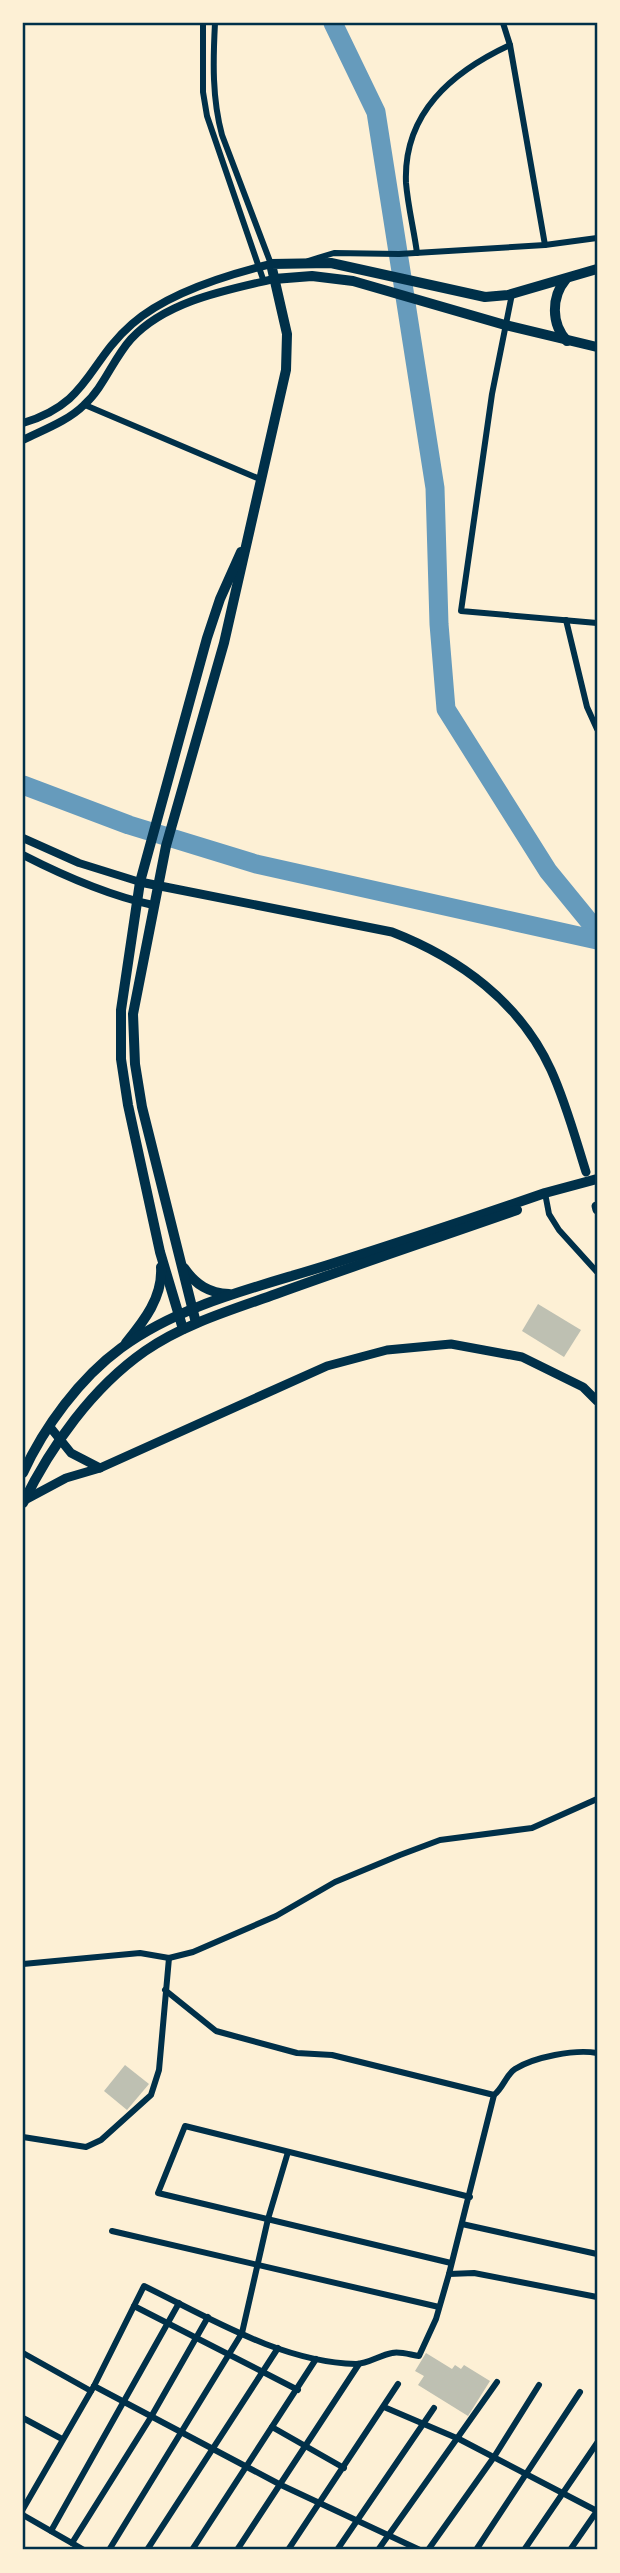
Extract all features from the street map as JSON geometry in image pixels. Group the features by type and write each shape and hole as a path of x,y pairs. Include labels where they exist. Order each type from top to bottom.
{"highway":[{"path":"196,1323 142,1107 135,1064 133,1014 166,846 224,643 286,370 287,334 269,280 271,264 331,263 457,293 485,297 512,294 597,268"},
{"path":"353,281 354,268"},
{"path":"269,280 312,276 353,281 505,325 597,347"},
{"path":"566,278 557,293 555,315 558,329 567,341"},
{"path":"183,1329 160,1252 128,1105 121,1059 121,1010 140,882 220,599 251,531"},
{"path":"121,1348 178,1315 192,1310 597,1179"},
{"path":"23,1502 60,1440 107,1382 145,1351 196,1323 551,1194"},
{"path":"23,1473 50,1427 76,1393 143,1322 162,1278 160,1252"},
{"path":"178,1256 191,1278 210,1291 240,1293"}],"main road":[{"path":"140,882 392,932 425,945 456,962 493,992 531,1036 550,1067 563,1099 586,1172"},
{"path":"23,1502 66,1478 100,1468 327,1366 387,1350 451,1345 522,1357 583,1387 597,1401"},
{"path":"50,1427 71,1452 100,1468"}],"street":[{"path":"23,440 85,405 131,340 152,323 196,300 269,280 259,267 210,129 205,106 203,23"},
{"path":"23,424 66,404 120,336 145,314 198,287 271,264 217,114 214,92 215,23"},
{"path":"503,23 510,45 545,245"},
{"path":"417,253 406,182 411,143 418,124 433,99 453,78 510,45"},
{"path":"229,184 240,180"},
{"path":"306,262 334,253 417,253 545,245 597,238"},
{"path":"512,294 492,394 461,611 597,623"},
{"path":"85,405 262,480"},
{"path":"566,620 587,707 597,729"},
{"path":"23,838 79,863 140,882"},
{"path":"23,855 48,868 153,905"},
{"path":"551,1194 549,1214 559,1230 597,1272"},
{"path":"23,1964 140,1953 169,1958 193,1952 276,1916 335,1882 400,1855 440,1840 532,1828 597,1799"},
{"path":"23,2137 86,2147 101,2140 151,2095 160,2057 169,1958"},
{"path":"165,1990 216,2031 297,2053 332,2055 494,2095"},
{"path":"23,2509 92,2388 144,2286 242,2333 278,2348 316,2359 359,2364 394,2352 419,2356 449,2274 494,2095 512,2070 537,2059 586,2051 597,2053"},
{"path":"451,2263 158,2193 185,2126 470,2197"},
{"path":"109,2550 242,2333 268,2219 288,2152"},
{"path":"462,2224 597,2254"},
{"path":"112,2231 439,2306"},
{"path":"449,2274 474,2273 597,2297"},
{"path":"51,2531 179,2303"},
{"path":"134,2306 298,2390"},
{"path":"72,2543 151,2417 208,2317"},
{"path":"148,2550 278,2348"},
{"path":"23,2353 281,2485 420,2550"},
{"path":"192,2550 316,2359"},
{"path":"237,2550 359,2364"},
{"path":"378,2550 497,2382"},
{"path":"288,2550 398,2384"},
{"path":"428,2550 494,2457 540,2385"},
{"path":"475,2550 580,2392"},
{"path":"384,2407 459,2439 597,2511 570,2550"},
{"path":"337,2550 434,2408"},
{"path":"23,2418 62,2439"},
{"path":"272,2427 344,2468"},
{"path":"524,2550 597,2443"},
{"path":"23,2515 84,2550"}],"building":[{"path":"538,1304 581,1330 564,1357 522,1331"},
{"path":"125,2065 149,2084 127,2110 104,2091"},
{"path":"426,2353 452,2369 455,2365 461,2369 464,2365 490,2381 468,2416 418,2385 424,2376 415,2371"}],"waterway":[{"path":"333,23 376,112 435,488 439,624 446,709 548,871 597,931"},
{"path":"23,785 129,825 256,864 597,940"}]}
